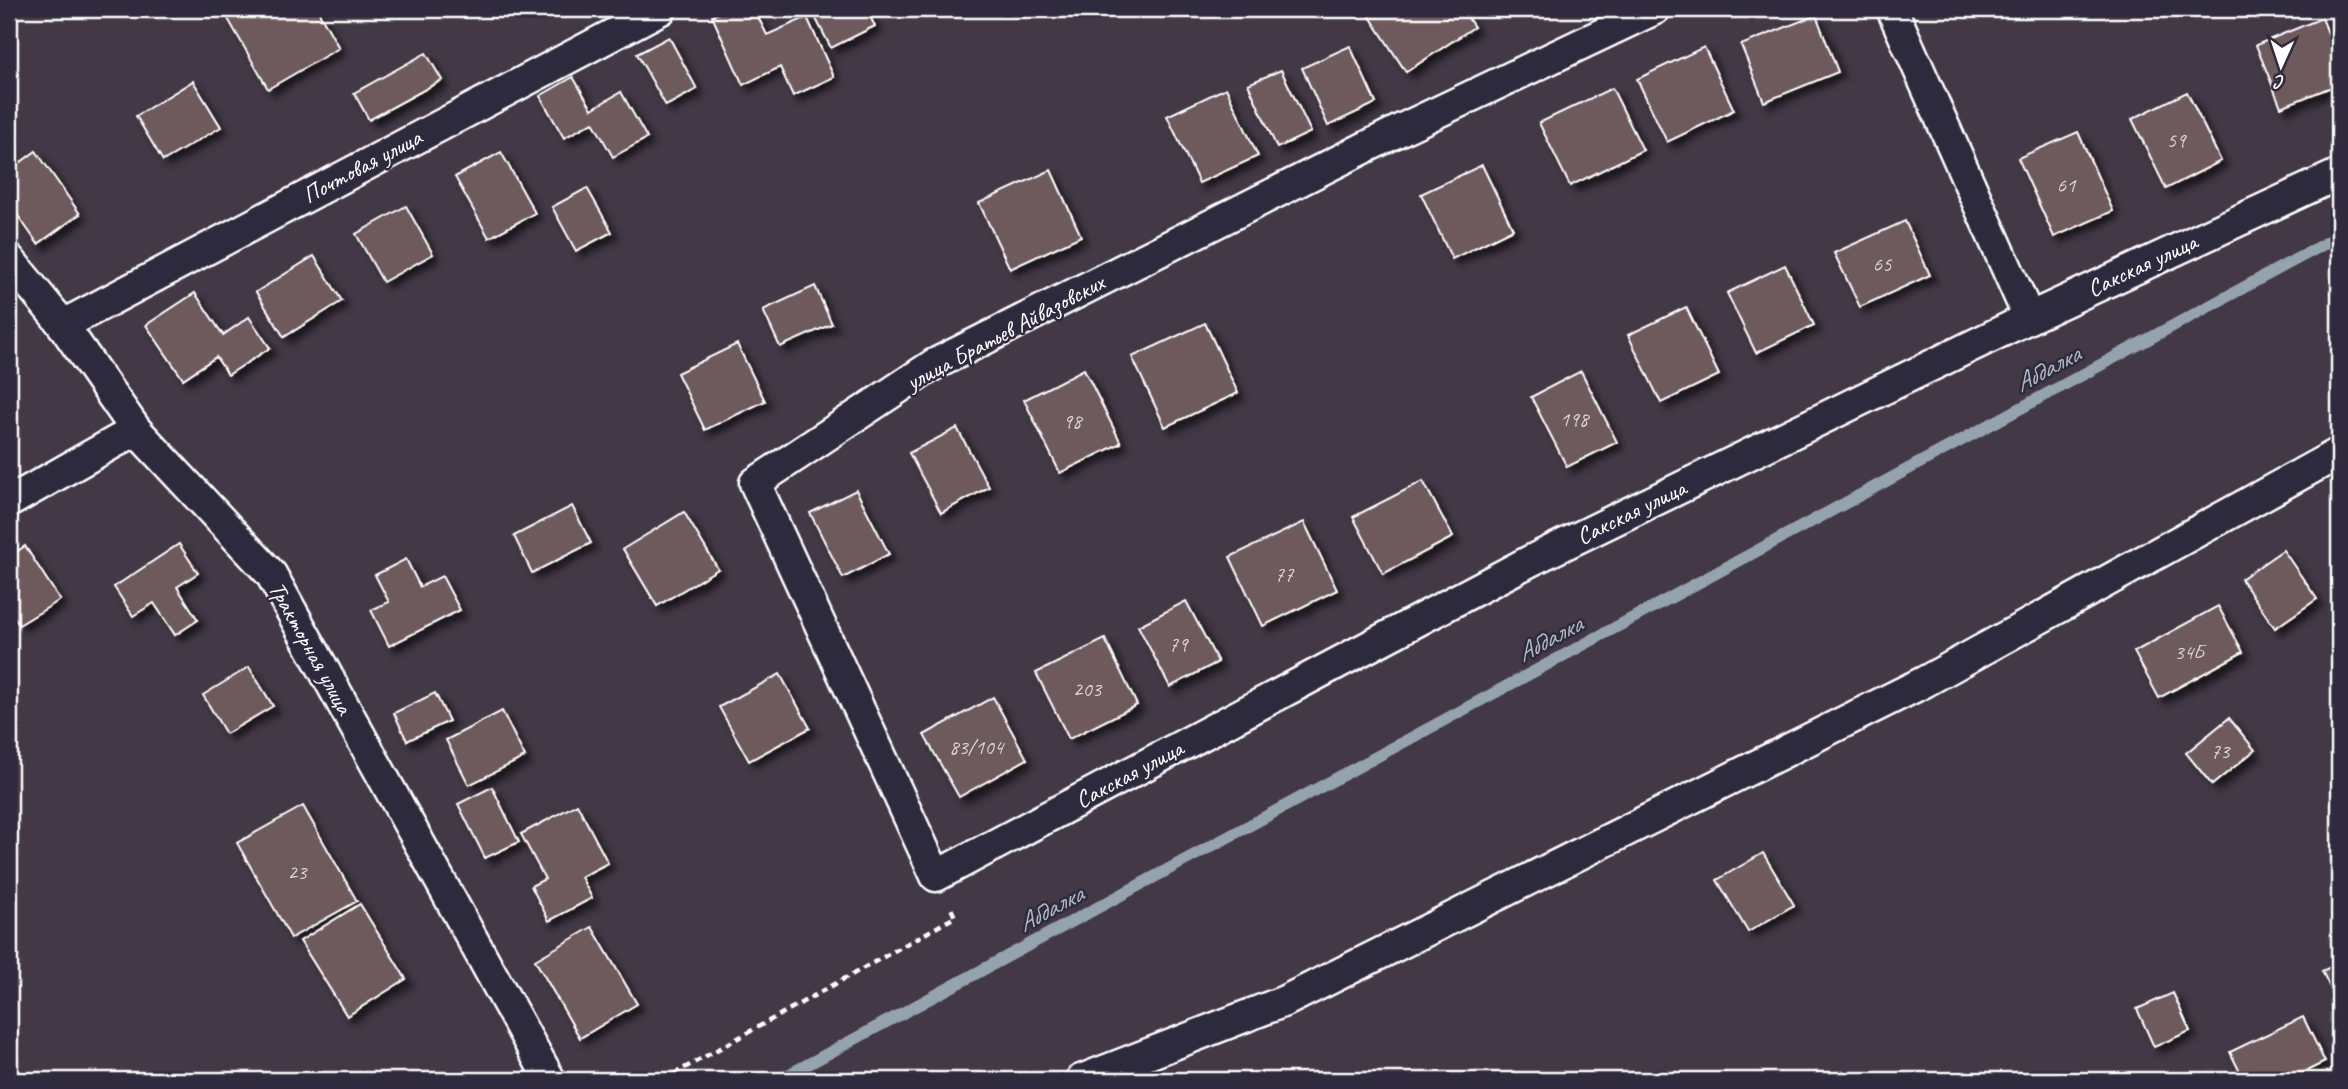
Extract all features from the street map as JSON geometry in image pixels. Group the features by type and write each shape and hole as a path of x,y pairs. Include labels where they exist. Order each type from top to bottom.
{"street":[{"name":"Почтовая улица","path":"63,325 661,9"},
{"name":"улица Братьев Айвазовских","path":"936,876 755,483 933,365 1404,128 1655,9"},
{"path":"1892,9 2029,318"},
{"name":"Сакская улица","path":"936,876 1530,561 2029,318 2339,174"},
{"name":"Тракторная улица","path":"9,259 63,325 136,430 271,574 550,1080"},
{"path":"9,502 136,430"},
{"path":"1081,1080 1285,1001 1924,682 2339,453"}],"path":[{"path":"663,1080 956,917 936,876"}],"building":[{"path":"242,9 317,9 339,48 268,89 227,17"},
{"path":"728,9 754,9 767,35 807,17 834,77 793,96 780,67 743,85 712,16"},
{"path":"811,9 866,9 875,26 831,48"},
{"path":"1365,9 1462,9 1474,27 1406,72"},
{"path":"1816,15 1838,72 1764,102 1741,45"},
{"path":"2322,18 2339,60 2339,84 2281,107 2256,45"},
{"path":"669,37 697,89 666,106 637,54"},
{"path":"1350,46 1376,103 1328,126 1302,68"},
{"path":"1704,47 1734,110 1667,142 1637,79"},
{"path":"426,53 442,80 369,120 354,93"},
{"path":"1281,70 1311,132 1277,148 1248,84"},
{"path":"573,77 592,109 621,92 647,138 613,157 593,122 564,138 540,96"},
{"path":"193,81 221,127 163,161 136,116"},
{"path":"1226,88 1258,156 1199,183 1167,116"},
{"path":"1612,88 1643,150 1570,186 1539,123"},
{"path":"2187,92 2221,161 2166,189 2132,119"},
{"path":"2078,132 2113,211 2054,237 2018,158"},
{"path":"36,151 80,214 38,244 9,203 9,171"},
{"path":"501,152 535,213 489,238 455,177"},
{"path":"1482,165 1513,229 1452,259 1421,194"},
{"path":"1051,170 1081,236 1010,269 979,203"},
{"path":"587,188 612,232 576,251 552,207"},
{"path":"406,206 433,254 383,282 356,234"},
{"path":"1905,221 1930,275 1860,307 1834,253"},
{"path":"314,256 342,301 284,337 256,292"},
{"path":"1785,265 1814,325 1756,353 1727,293"},
{"path":"815,286 832,324 780,347 763,310"},
{"path":"195,293 223,335 249,317 270,348 228,375 216,357 183,379 146,325"},
{"path":"1686,307 1719,375 1661,403 1628,335"},
{"path":"1205,323 1238,393 1165,427 1132,357"},
{"path":"737,344 765,401 705,430 677,373"},
{"path":"1084,369 1121,443 1060,473 1024,400"},
{"path":"1581,371 1617,442 1567,467 1531,397"},
{"path":"957,428 989,487 941,513 909,453"},
{"path":"1423,481 1453,537 1383,574 1353,517"},
{"path":"856,490 889,554 843,578 810,513"},
{"path":"572,506 591,543 532,573 514,536"},
{"path":"684,512 718,569 657,606 623,549"},
{"path":"1304,522 1337,590 1263,626 1230,557"},
{"path":"179,544 198,573 177,587 198,620 175,635 154,603 133,616 114,587"},
{"path":"25,546 60,600 19,625 9,609 9,557"},
{"path":"2283,550 2317,599 2275,628 2241,579"},
{"path":"406,559 420,587 442,576 460,610 389,646 371,610 389,602 375,575"},
{"path":"1186,601 1218,662 1170,687 1138,626"},
{"path":"2218,606 2243,652 2159,698 2134,652"},
{"path":"1105,639 1137,705 1069,739 1036,673"},
{"path":"249,667 273,706 226,734 203,695"},
{"path":"780,674 810,728 749,761 719,707"},
{"path":"435,693 449,721 407,741 394,713"},
{"path":"993,697 1027,759 959,797 924,735"},
{"path":"502,711 525,757 469,785 446,740"},
{"path":"2229,718 2255,750 2212,785 2186,753"},
{"path":"492,787 519,842 485,858 458,804"},
{"path":"577,804 608,863 581,877 592,898 549,921 531,886 545,879 521,834"},
{"path":"303,806 357,901 291,938 237,843"},
{"path":"1763,853 1794,905 1748,932 1717,880"},
{"path":"360,904 406,979 347,1016 300,941"},
{"path":"592,927 637,1004 580,1038 535,960"},
{"path":"2339,963 2339,1006 2322,971"},
{"path":"2173,993 2190,1031 2154,1047 2137,1009"},
{"path":"2303,1017 2325,1062 2288,1080 2244,1080 2230,1052"}],"waterway":[{"name":"Абдалка","path":"779,1080 2339,236"}]}
